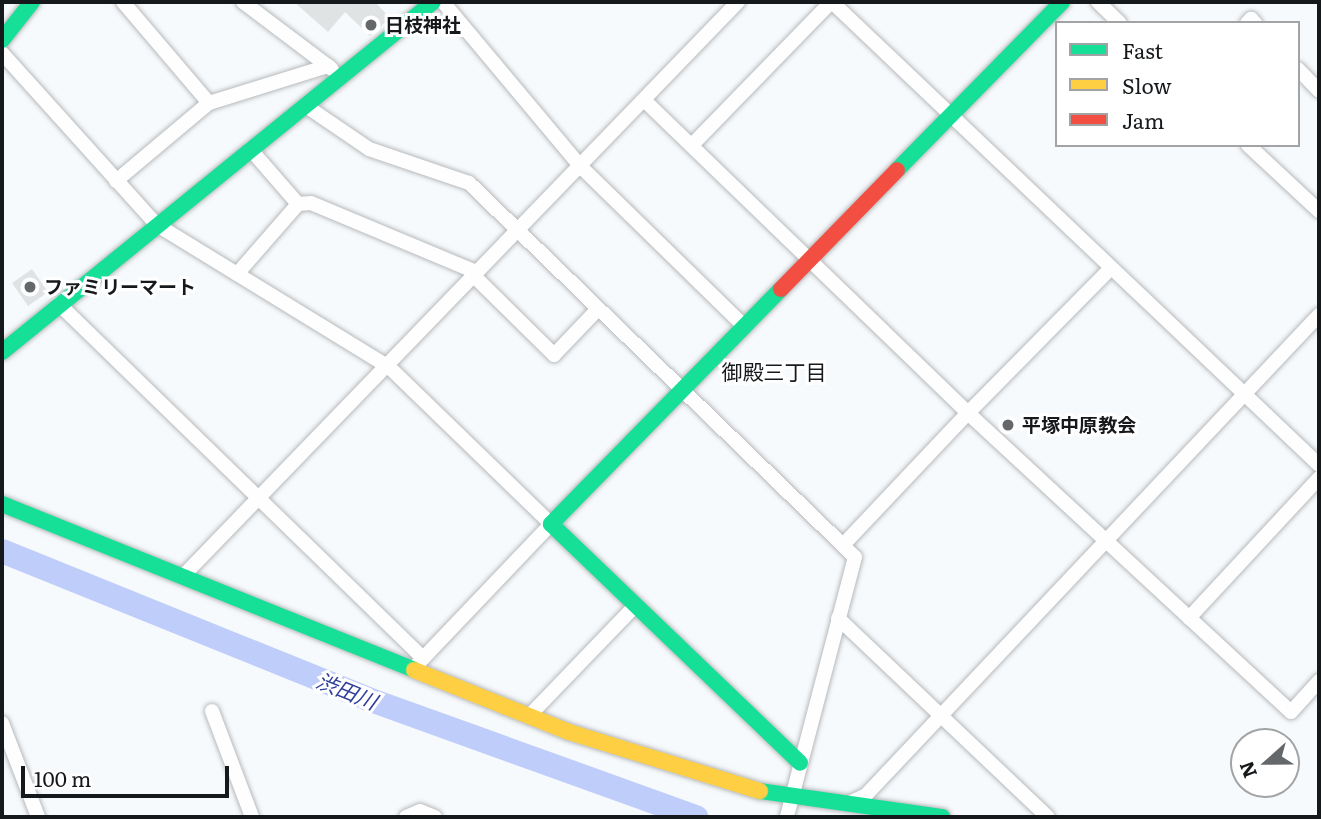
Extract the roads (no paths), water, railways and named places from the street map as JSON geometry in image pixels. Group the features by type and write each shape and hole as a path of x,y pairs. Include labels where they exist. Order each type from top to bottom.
{"street":[{"path":"2,40 32,2"},
{"path":"123,2 209,103"},
{"path":"243,2 334,71"},
{"path":"2,352 157,225 252,152 306,106 334,71 433,2"},
{"path":"443,2 580,166 743,325"},
{"path":"184,575 389,367 475,274 738,2"},
{"path":"692,145 831,2 1110,270 1319,465"},
{"path":"419,663 947,114 1062,2"},
{"path":"1098,2 1117,21"},
{"path":"2,53 157,225 389,367 800,763"},
{"path":"116,181 209,103 334,71"},
{"path":"1300,71 1319,92"},
{"path":"644,100 968,413 1291,712 1319,681"},
{"path":"306,106 369,149 469,183 515,233 855,557 787,817"},
{"path":"1250,147 1319,211"},
{"path":"252,152 298,204"},
{"path":"237,274 298,204 311,203 475,274 554,355 596,311"},
{"path":"843,545 968,413 1110,270"},
{"path":"59,304 258,499 419,663"},
{"path":"846,804 866,796 1319,315"},
{"path":"1189,618 1319,478"},
{"path":"2,504 419,663 529,716 757,791 942,817"},
{"path":"529,716 636,605"},
{"path":"838,618 943,714 1048,817"},
{"path":"212,711 252,817"},
{"path":"3,732 38,817"},
{"path":"406,817 420,811 435,817"}],"waterway":[{"name":"渋田川","path":"2,551 368,699 696,817"}],"place":[{"name":"日枝神社","path":"371,25"},
{"name":"ファミリーマート","path":"30,287"},
{"name":"平塚中原教会","path":"1008,425"}],"district":[{"name":"御殿三丁目","path":"774,371"}]}
